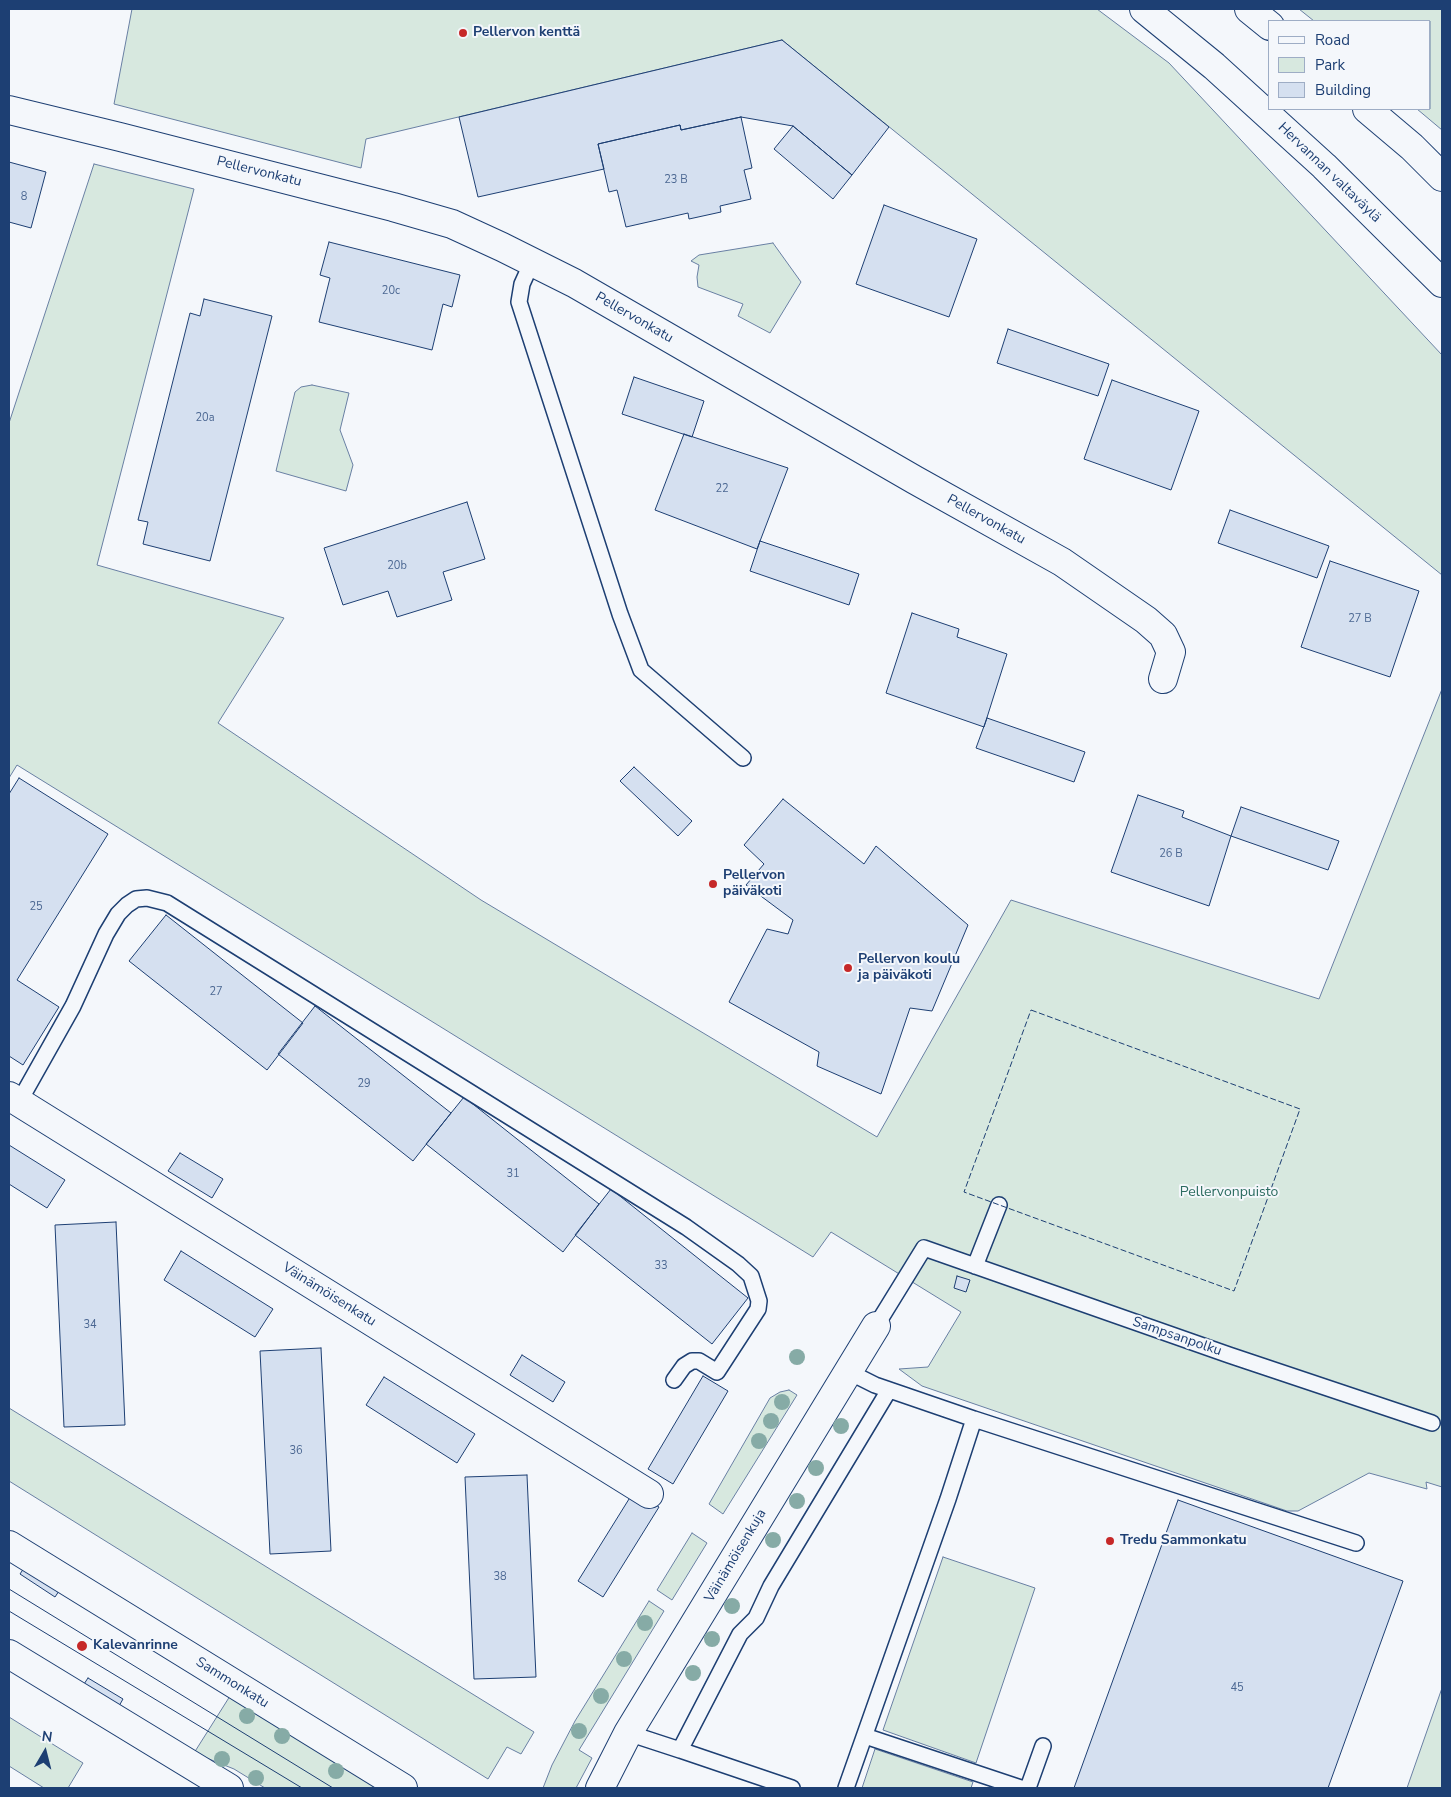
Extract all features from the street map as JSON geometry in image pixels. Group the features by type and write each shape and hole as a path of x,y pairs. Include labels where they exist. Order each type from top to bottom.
{"main road":[{"name":"Hervannan valtaväylä","path":"1144,9 1214,66 1324,166 1442,283"},
{"path":"1249,9 1268,24"},
{"name":"Pellervonkatu","path":"9,110 452,224 532,262 574,284 1062,562 1146,620 1163,635 1171,652 1163,679"},
{"path":"1368,110 1412,147 1442,177"},
{"name":"Väinämöisenkatu","path":"14,1099 649,1494"},
{"name":"Väinämöisenkuja","path":"600,1788 628,1733 876,1326"},
{"name":"Sammonkatu","path":"9,1546 404,1788"},
{"path":"9,1654 228,1788"}],"lane":[{"path":"532,262 522,284 519,302 620,614 641,670 742,758"},
{"path":"14,1099 73,1006 106,934 118,914 126,905 136,899 147,898 167,903 686,1227 738,1264 751,1276 759,1301 758,1309 716,1372 700,1361 692,1361 684,1366 674,1380"},
{"path":"975,1266 999,1205"},
{"name":"Sampsanpolku","path":"876,1326 924,1248 1229,1355 1432,1423"},
{"path":"849,1372 888,1390 1356,1543"},
{"path":"680,1750 740,1634 756,1618 771,1586 888,1390"},
{"path":"846,1788 974,1419"},
{"path":"628,1733 792,1788"},
{"path":"865,1736 1021,1788"},
{"path":"1028,1788 1043,1746"}],"green space":[{"path":"132,9 1097,9 1169,63 1442,355 1442,575 782,40 366,139 361,168 114,104"},
{"path":"1299,9 1442,9 1442,130 1418,110 1431,110 1431,20 1313,20"},
{"name":"Pellervonpuisto","path":"94,164 194,189 97,565 284,618 218,723 481,900 877,1137 1011,900 1319,999 1442,689 1442,1487 1426,1482 1427,1489 1369,1473 1298,1511 1287,1511 922,1386 899,1369 928,1367 961,1312 831,1232 813,1257 17,765 9,778 9,423"},
{"path":"773,243 801,282 770,333 738,316 743,304 698,287 699,265 691,261 699,255"},
{"path":"312,385 349,393 340,430 353,465 346,491 276,471 295,392 301,387"},
{"path":"789,1390 797,1395 723,1514 709,1504 770,1398 780,1392"},
{"path":"9,1408 534,1732 521,1754 507,1747 488,1779 9,1481"},
{"path":"692,1533 707,1543 672,1600 657,1590"},
{"path":"943,1557 1035,1588 976,1763 883,1730"},
{"path":"649,1601 664,1611 579,1750 592,1758 576,1788 543,1788 552,1765 575,1721"},
{"path":"1442,1688 1442,1788 1407,1788"},
{"path":"230,1696 380,1788 265,1788 234,1769 194,1753"},
{"path":"9,1717 83,1763 68,1788 44,1788 9,1766"},
{"path":"875,1749 973,1782 971,1788 862,1788"}],"building":[{"path":"782,40 889,127 852,175 793,126 741,117 681,130 680,125 598,144 604,169 478,197 459,117"},
{"path":"741,117 752,168 744,170 751,199 720,206 721,212 689,219 688,213 626,227 617,190 609,192 598,144 680,125 681,130"},
{"path":"793,126 852,175 833,199 774,149"},
{"path":"9,162 46,172 31,228 9,222"},
{"path":"884,205 977,239 949,317 856,284"},
{"path":"329,242 460,275 452,307 443,304 432,350 319,322 330,278 320,275"},
{"path":"204,299 272,316 210,561 143,544 148,522 138,520 190,313 200,316"},
{"path":"1008,329 1109,364 1098,396 997,363"},
{"path":"634,377 704,401 692,437 622,414"},
{"path":"1112,380 1199,411 1171,490 1084,459"},
{"path":"684,434 788,468 757,549 655,510"},
{"path":"467,502 485,559 443,572 452,600 397,617 388,591 343,605 324,548"},
{"path":"1230,510 1329,546 1317,578 1218,543"},
{"path":"760,541 859,574 849,605 750,571"},
{"path":"1330,561 1419,591 1390,677 1301,647"},
{"path":"912,613 959,629 957,637 1007,654 984,727 886,693"},
{"path":"987,718 1085,752 1074,782 976,748"},
{"path":"634,767 692,821 678,836 620,781"},
{"path":"19,778 108,834 17,980 59,1007 23,1065 9,1056 9,794"},
{"path":"1138,795 1184,811 1182,817 1231,836 1209,906 1111,872"},
{"name":"Pellervon koulu ja päiväkoti","path":"783,799 864,864 876,846 968,925 932,1011 910,1008 881,1094 817,1066 819,1052 729,1002 767,929 788,934 793,920 746,885 764,864 744,845"},
{"path":"1241,807 1339,841 1328,870 1231,836"},
{"path":"166,915 303,1023 267,1070 129,961"},
{"path":"315,1006 451,1113 413,1161 278,1054"},
{"path":"464,1097 599,1204 563,1252 426,1144"},
{"path":"9,1145 65,1180 47,1208 9,1184"},
{"path":"180,1153 223,1179 212,1198 168,1171"},
{"path":"611,1189 748,1298 712,1344 575,1235"},
{"path":"116,1222 125,1425 64,1427 55,1225"},
{"path":"181,1251 273,1309 255,1337 164,1280"},
{"path":"957,1276 970,1280 966,1292 954,1288"},
{"path":"321,1348 331,1551 270,1554 260,1351"},
{"path":"522,1355 565,1382 553,1402 510,1375"},
{"path":"703,1376 728,1391 673,1484 648,1469"},
{"path":"384,1377 475,1434 457,1463 366,1405"},
{"path":"527,1475 536,1677 474,1679 465,1477"},
{"path":"634,1491 659,1507 603,1597 578,1581"},
{"path":"1178,1500 1403,1581 1328,1788 1074,1788"},
{"path":"24,1568 59,1591 55,1597 20,1574"},
{"path":"88,1678 123,1699 119,1706 84,1684"}],"tram line":[{"path":"9,1589 333,1788"},
{"path":"9,1611 302,1788"}],"fence":[{"path":"1031,1010 1300,1109 1234,1291 964,1192 1031,1010"}],"place":[{"name":"Pellervon kenttä","path":"463,33"},
{"name":"Pellervon päiväkoti","path":"713,884"},
{"name":"Pellervon koulu ja päiväkoti","path":"848,968"},
{"name":"Tredu Sammonkatu","path":"1110,1541"},
{"name":"Kalevanrinne","path":"82,1646"}]}
